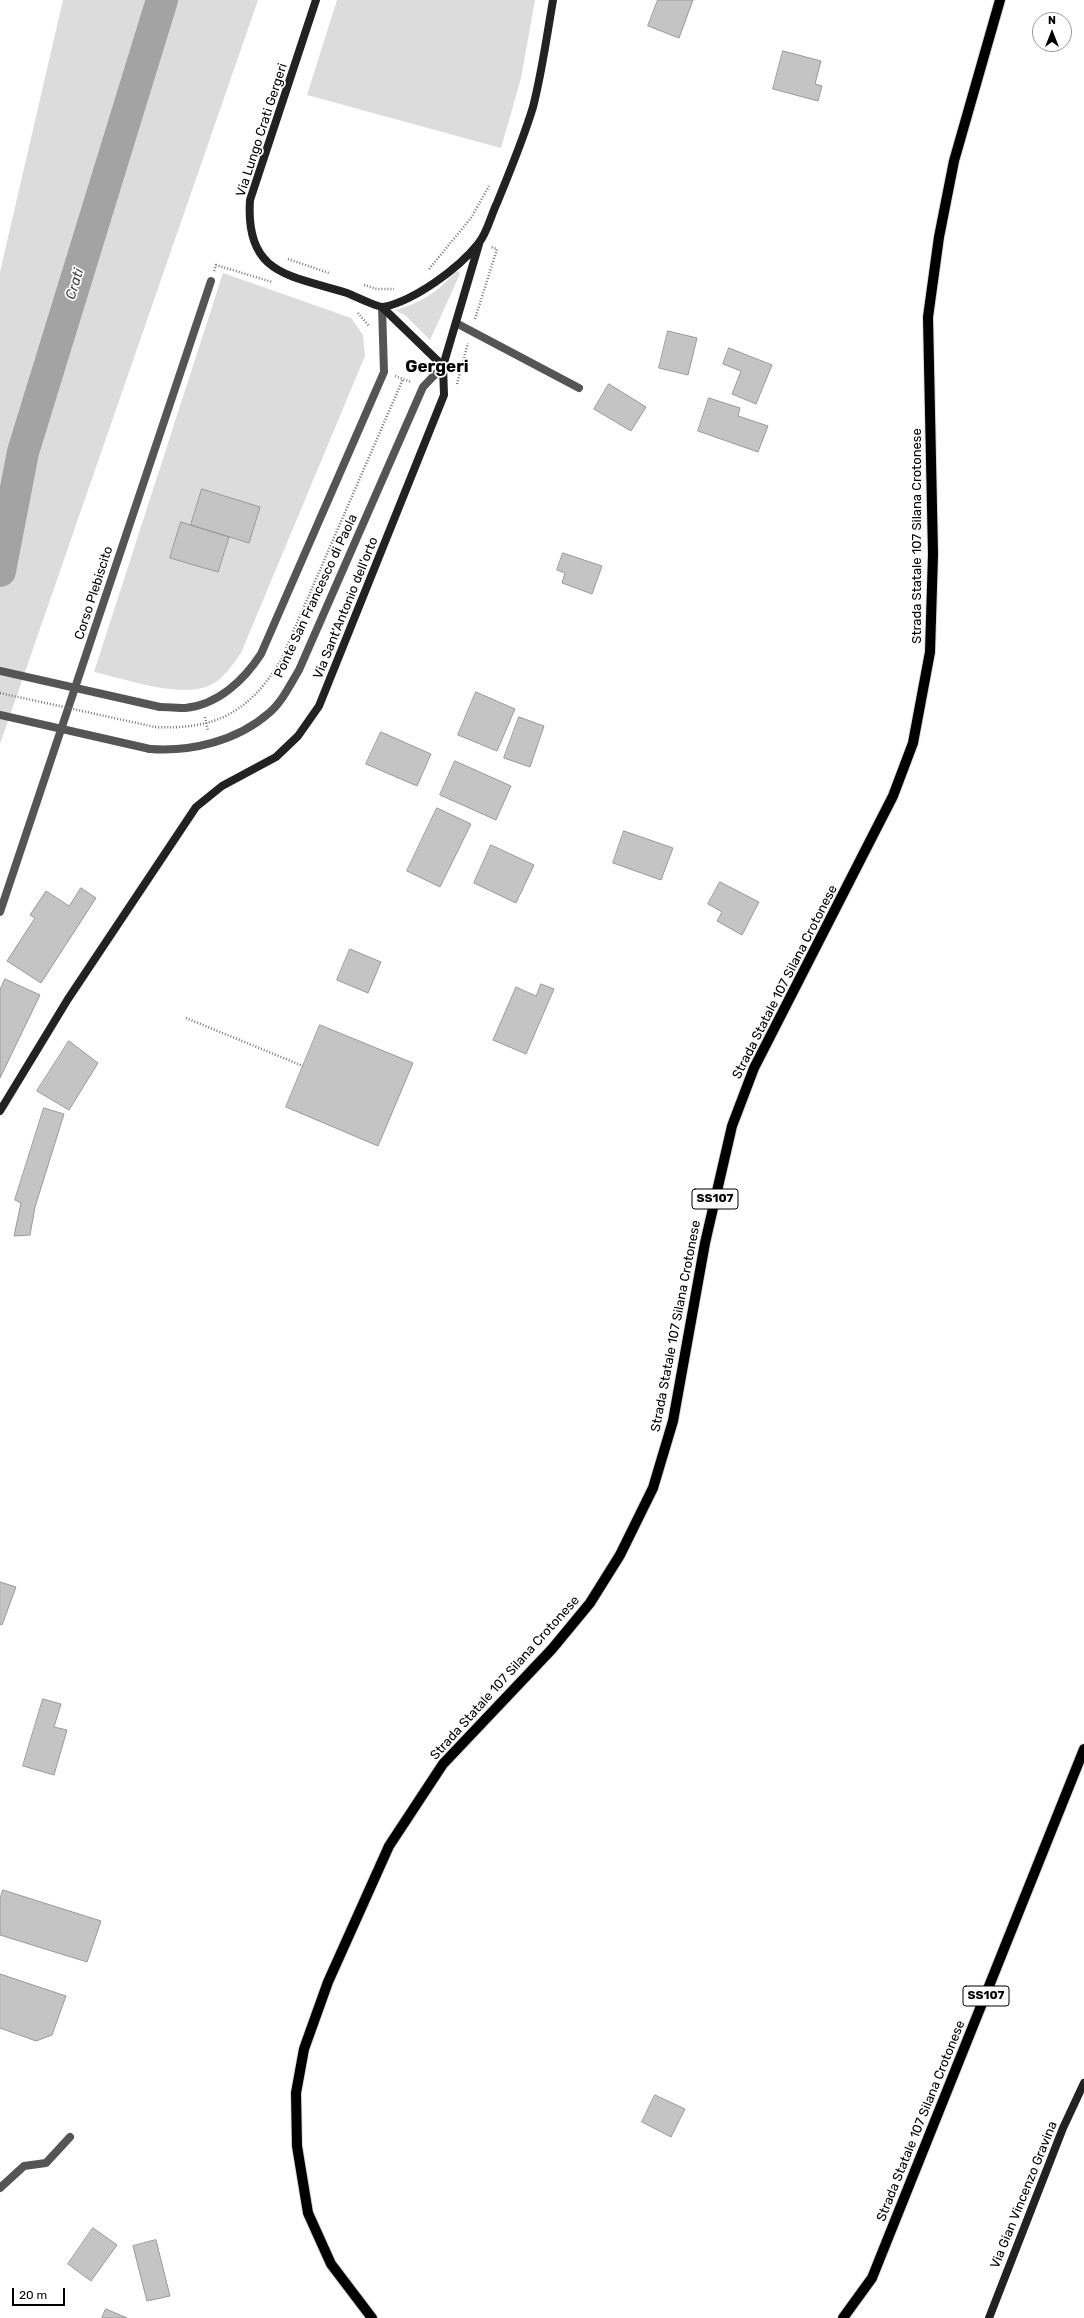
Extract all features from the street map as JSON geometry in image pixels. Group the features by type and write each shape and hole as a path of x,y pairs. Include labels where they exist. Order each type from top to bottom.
{"main road":[{"name":"Strada Statale 107 Silana Crotonese","path":"372,2318 332,2264 308,2213 297,2146 296,2108 296,2093 304,2049 328,1982 389,1846 443,1764 552,1649 590,1603 620,1555 653,1488 673,1421 705,1243 732,1126 754,1068 893,796 913,743 930,652 932,554 928,317 939,236 954,161 1000,0"},
{"name":"Strada Statale 107 Silana Crotonese","path":"843,2318 872,2278 1084,1750"}],"street":[{"name":"Via Lungo Crati Gergeri","path":"316,0 250,200 249,223 253,244 262,259 284,273 359,297 382,307 443,366"},
{"path":"443,366 479,244 518,155 533,106 553,0"},
{"path":"382,307 406,301 427,288 479,244"},
{"name":"Corso Plebiscito","path":"0,912 211,281"},
{"name":"Ponte San Francesco di Paola","path":"0,671 160,707 186,708 215,698 229,690 248,673 261,654 384,372 382,307"},
{"path":"456,323 579,388"},
{"name":"Ponte San Francesco di Paola","path":"0,715 150,749 171,750 199,746 223,739 246,728 269,713 299,670 423,387 443,366"},
{"name":"Via Sant'Antonio dell'orto","path":"0,1110 68,999 196,807 222,786 276,757 298,736 319,706 444,395 443,366"},
{"name":"Via Gian Vincenzo Gravina","path":"989,2318 1063,2128 1084,2083"},
{"path":"0,2188 24,2166 46,2164 70,2137"}],"path":[{"path":"424,273 471,218 491,181"},
{"path":"282,257 333,274"},
{"path":"362,284 377,289 398,289"},
{"path":"0,693 155,727"},
{"path":"186,1018 303,1066"}],"shaded area":[{"path":"63,0 258,0 0,744 0,272"},
{"path":"337,0 535,0 521,78 501,148 307,95"},
{"path":"459,271 460,274 430,340 406,316 395,310 413,304 428,296 449,279 455,272"},
{"path":"223,273 351,318 363,335 365,356 241,653 226,673 212,685 194,690 180,690 150,686 94,672"}],"building":[{"path":"658,0 693,0 679,38 648,26"},
{"path":"783,51 821,61 815,84 822,86 818,101 773,89"},
{"path":"668,331 697,338 688,375 659,368"},
{"path":"729,348 772,365 756,404 732,394 741,371 723,364"},
{"path":"609,384 646,407 631,431 594,409"},
{"path":"709,398 740,408 738,416 768,426 758,452 698,431"},
{"path":"202,489 260,507 249,543 191,525"},
{"path":"181,522 229,537 218,572 170,558"},
{"path":"563,553 602,566 592,594 562,583 565,573 557,570"},
{"path":"476,692 515,709 497,751 458,735"},
{"path":"519,717 544,726 530,767 504,758"},
{"path":"381,732 431,754 417,786 366,764"},
{"path":"455,761 511,786 496,820 440,795"},
{"path":"437,808 471,824 440,887 407,871"},
{"path":"624,831 673,848 661,880 613,863"},
{"path":"491,845 534,865 516,903 474,883"},
{"path":"720,882 759,902 742,935 717,921 722,912 708,904"},
{"path":"81,888 96,898 41,983 7,961 35,918 30,915 46,891 69,906"},
{"path":"350,949 381,962 368,993 337,980"},
{"path":"5,979 40,995 0,1078 0,990"},
{"path":"541,984 554,989 526,1054 493,1040 516,987 536,996"},
{"path":"320,1025 413,1063 378,1146 286,1107"},
{"path":"69,1041 98,1063 69,1110 37,1091"},
{"path":"44,1108 64,1114 35,1207 30,1235 14,1236 21,1203 15,1200"},
{"path":"0,1582 16,1587 2,1625 0,1624"},
{"path":"43,1699 61,1704 54,1727 67,1730 54,1775 23,1766"},
{"path":"3,1890 101,1921 87,1962 0,1935 0,1899"},
{"path":"0,1974 66,1996 52,2035 36,2041 0,2028"},
{"path":"655,2095 685,2109 671,2137 642,2122"},
{"path":"93,2228 117,2245 91,2281 68,2264"},
{"path":"156,2240 170,2296 147,2301 133,2246"},
{"path":"106,2309 127,2318 102,2318"}],"waterway":[{"name":"Crati","path":"0,571 23,452 162,0"}],"district":[{"name":"Gergeri","path":"437,367"}]}
